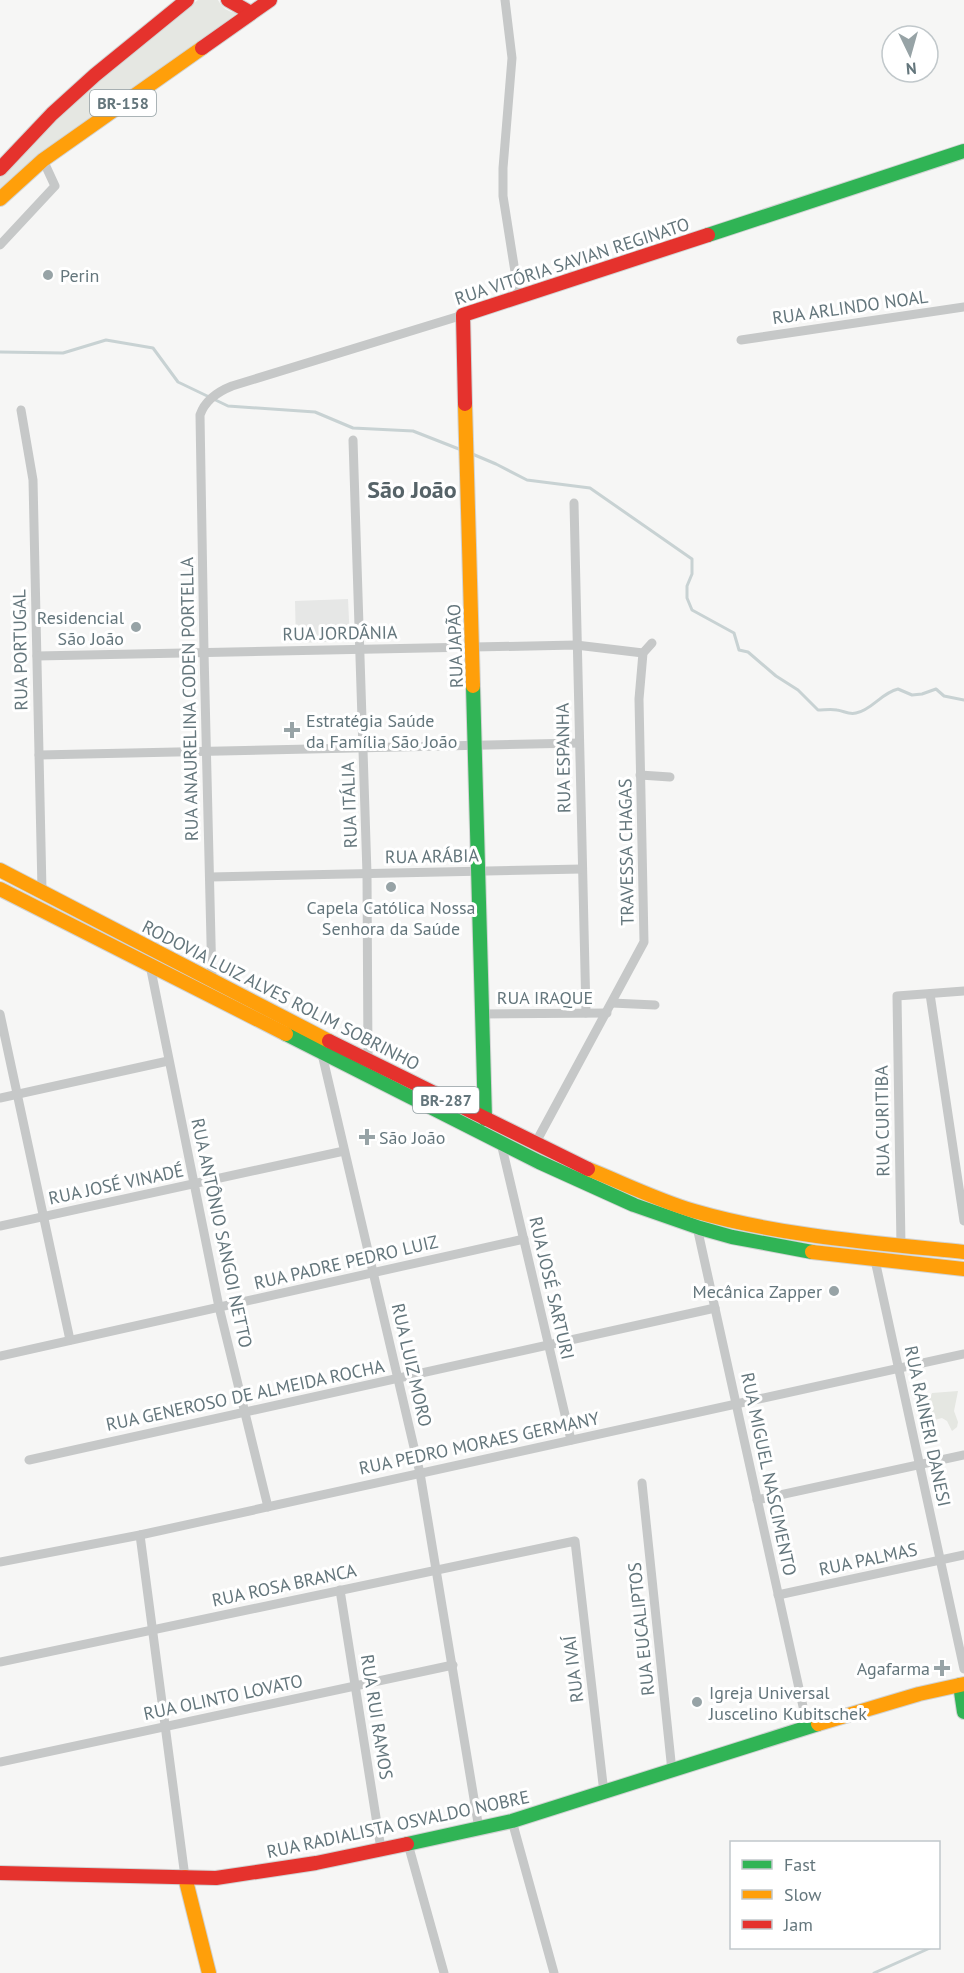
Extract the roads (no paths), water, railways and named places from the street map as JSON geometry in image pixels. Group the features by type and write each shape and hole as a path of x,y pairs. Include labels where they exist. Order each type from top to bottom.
{"main road":[{"name":"BR-158","path":"0,169 52,114 95,75 186,0"},
{"path":"228,0 251,13"},
{"name":"BR-158","path":"0,199 43,160 270,0"},
{"name":"RUA VITÓRIA SAVIAN REGINATO","path":"463,315 964,151"},
{"name":"RUA JAPÃO","path":"463,315 485,1119"},
{"name":"BR-287","path":"0,858 42,890"},
{"name":"RODOVIA LUIZ ALVES ROLIM SOBRINHO","path":"0,870 368,1061 581,1166 665,1201 695,1211 786,1232 964,1252"},
{"name":"RODOVIA LUIZ ALVES ROLIM SOBRINHO","path":"0,889 322,1054 615,1197 697,1227 782,1246 875,1260 964,1269"},
{"name":"BR-287","path":"0,897 30,909 47,912"},
{"path":"962,1685 964,1712"},
{"name":"RUA RADIALISTA OSVALDO NOBRE","path":"0,1873 216,1878 381,1850 512,1821 808,1729 836,1718 908,1697 962,1685"},
{"path":"185,1877 208,1973"}],"street":[{"path":"505,0 512,58 503,168 503,196 519,297"},
{"path":"0,245 55,186 43,160"},
{"name":"RUA ARLINDO NOAL","path":"741,340 964,307"},
{"name":"RUA VITÓRIA SAVIAN REGINATO","path":"201,415 204,404 217,393 232,386 463,315"},
{"name":"RUA PORTUGAL","path":"21,410 33,480 42,890"},
{"name":"RUA ANAURELINA CODEN PORTELLA","path":"201,415 212,982"},
{"name":"RUA ITÁLIA","path":"352,440 368,874 368,1061"},
{"name":"RUA ESPANHA","path":"574,503 586,1013"},
{"path":"643,653 652,643"},
{"name":"RUA JORDÂNIA","path":"37,656 576,645 643,653"},
{"name":"TRAVESSA CHAGAS","path":"535,1144 644,942 639,699 643,653"},
{"path":"39,755 579,743"},
{"path":"640,775 670,777"},
{"name":"RUA ARÁBIA","path":"210,878 582,869"},
{"name":"RUA ANTÔNIO SANGOI NETTO","path":"150,965 219,1307 268,1507"},
{"path":"964,991 930,994 964,1221"},
{"name":"RUA CURITIBA","path":"901,1246 897,996 930,994"},
{"path":"612,1003 655,1005"},
{"name":"RUA IRAQUE","path":"483,1014 607,1013"},
{"path":"0,1014 70,1340"},
{"name":"RUA LUIZ MORO","path":"322,1054 420,1473 479,1829"},
{"path":"0,1098 168,1061"},
{"name":"RUA JOSÉ SARTURI","path":"501,1143 571,1440"},
{"name":"RUA JOSÉ VINADÉ","path":"0,1226 344,1151"},
{"name":"RUA MIGUEL NASCIMENTO","path":"697,1227 808,1729"},
{"name":"RUA PADRE PEDRO LUIZ","path":"0,1356 524,1239"},
{"name":"RUA RAINERI DANESI","path":"875,1260 964,1669"},
{"name":"RUA GENEROSO DE ALMEIDA ROCHA","path":"29,1460 715,1308"},
{"name":"RUA PEDRO MORAES GERMANY","path":"0,1562 140,1535 964,1354"},
{"path":"757,1500 964,1455"},
{"name":"RUA EUCALIPTOS","path":"642,1483 672,1772"},
{"path":"140,1535 185,1877"},
{"name":"RUA ROSA BRANCA","path":"0,1662 575,1541"},
{"name":"RUA IVAÍ","path":"575,1541 604,1793"},
{"name":"RUA PALMAS","path":"778,1595 964,1555"},
{"name":"RUA RUI RAMOS","path":"340,1590 381,1850"},
{"name":"RUA OLINTO LOVATO","path":"0,1762 453,1665"},
{"path":"512,1821 554,1973"},
{"path":"408,1844 444,1973"}],"waterway":[{"path":"0,352 63,353 106,340 153,348 178,382 228,406 315,412 353,428 413,431 464,451"},
{"path":"470,453 527,480 590,488 692,559 692,574 687,586 687,598 692,610 734,633 739,650 748,652 776,676 798,690 818,710 856,713 867,709 898,689 912,695 936,689 944,696 964,700"},
{"path":"874,1973 928,1949"}],"place":[{"name":"Perin","path":"48,275"},
{"name":"Residencial São João","path":"136,627"},
{"name":"Estratégia Saúde da Família São João","path":"292,730"},
{"name":"Capela Católica Nossa Senhora da Saúde","path":"391,887"},
{"name":"São João","path":"367,1137"},
{"name":"Mecânica Zapper","path":"834,1291"},
{"name":"Agafarma","path":"942,1668"},
{"name":"Igreja Universal Juscelino Kubitschek","path":"697,1702"}],"district":[{"name":"São João","path":"412,489"}]}
